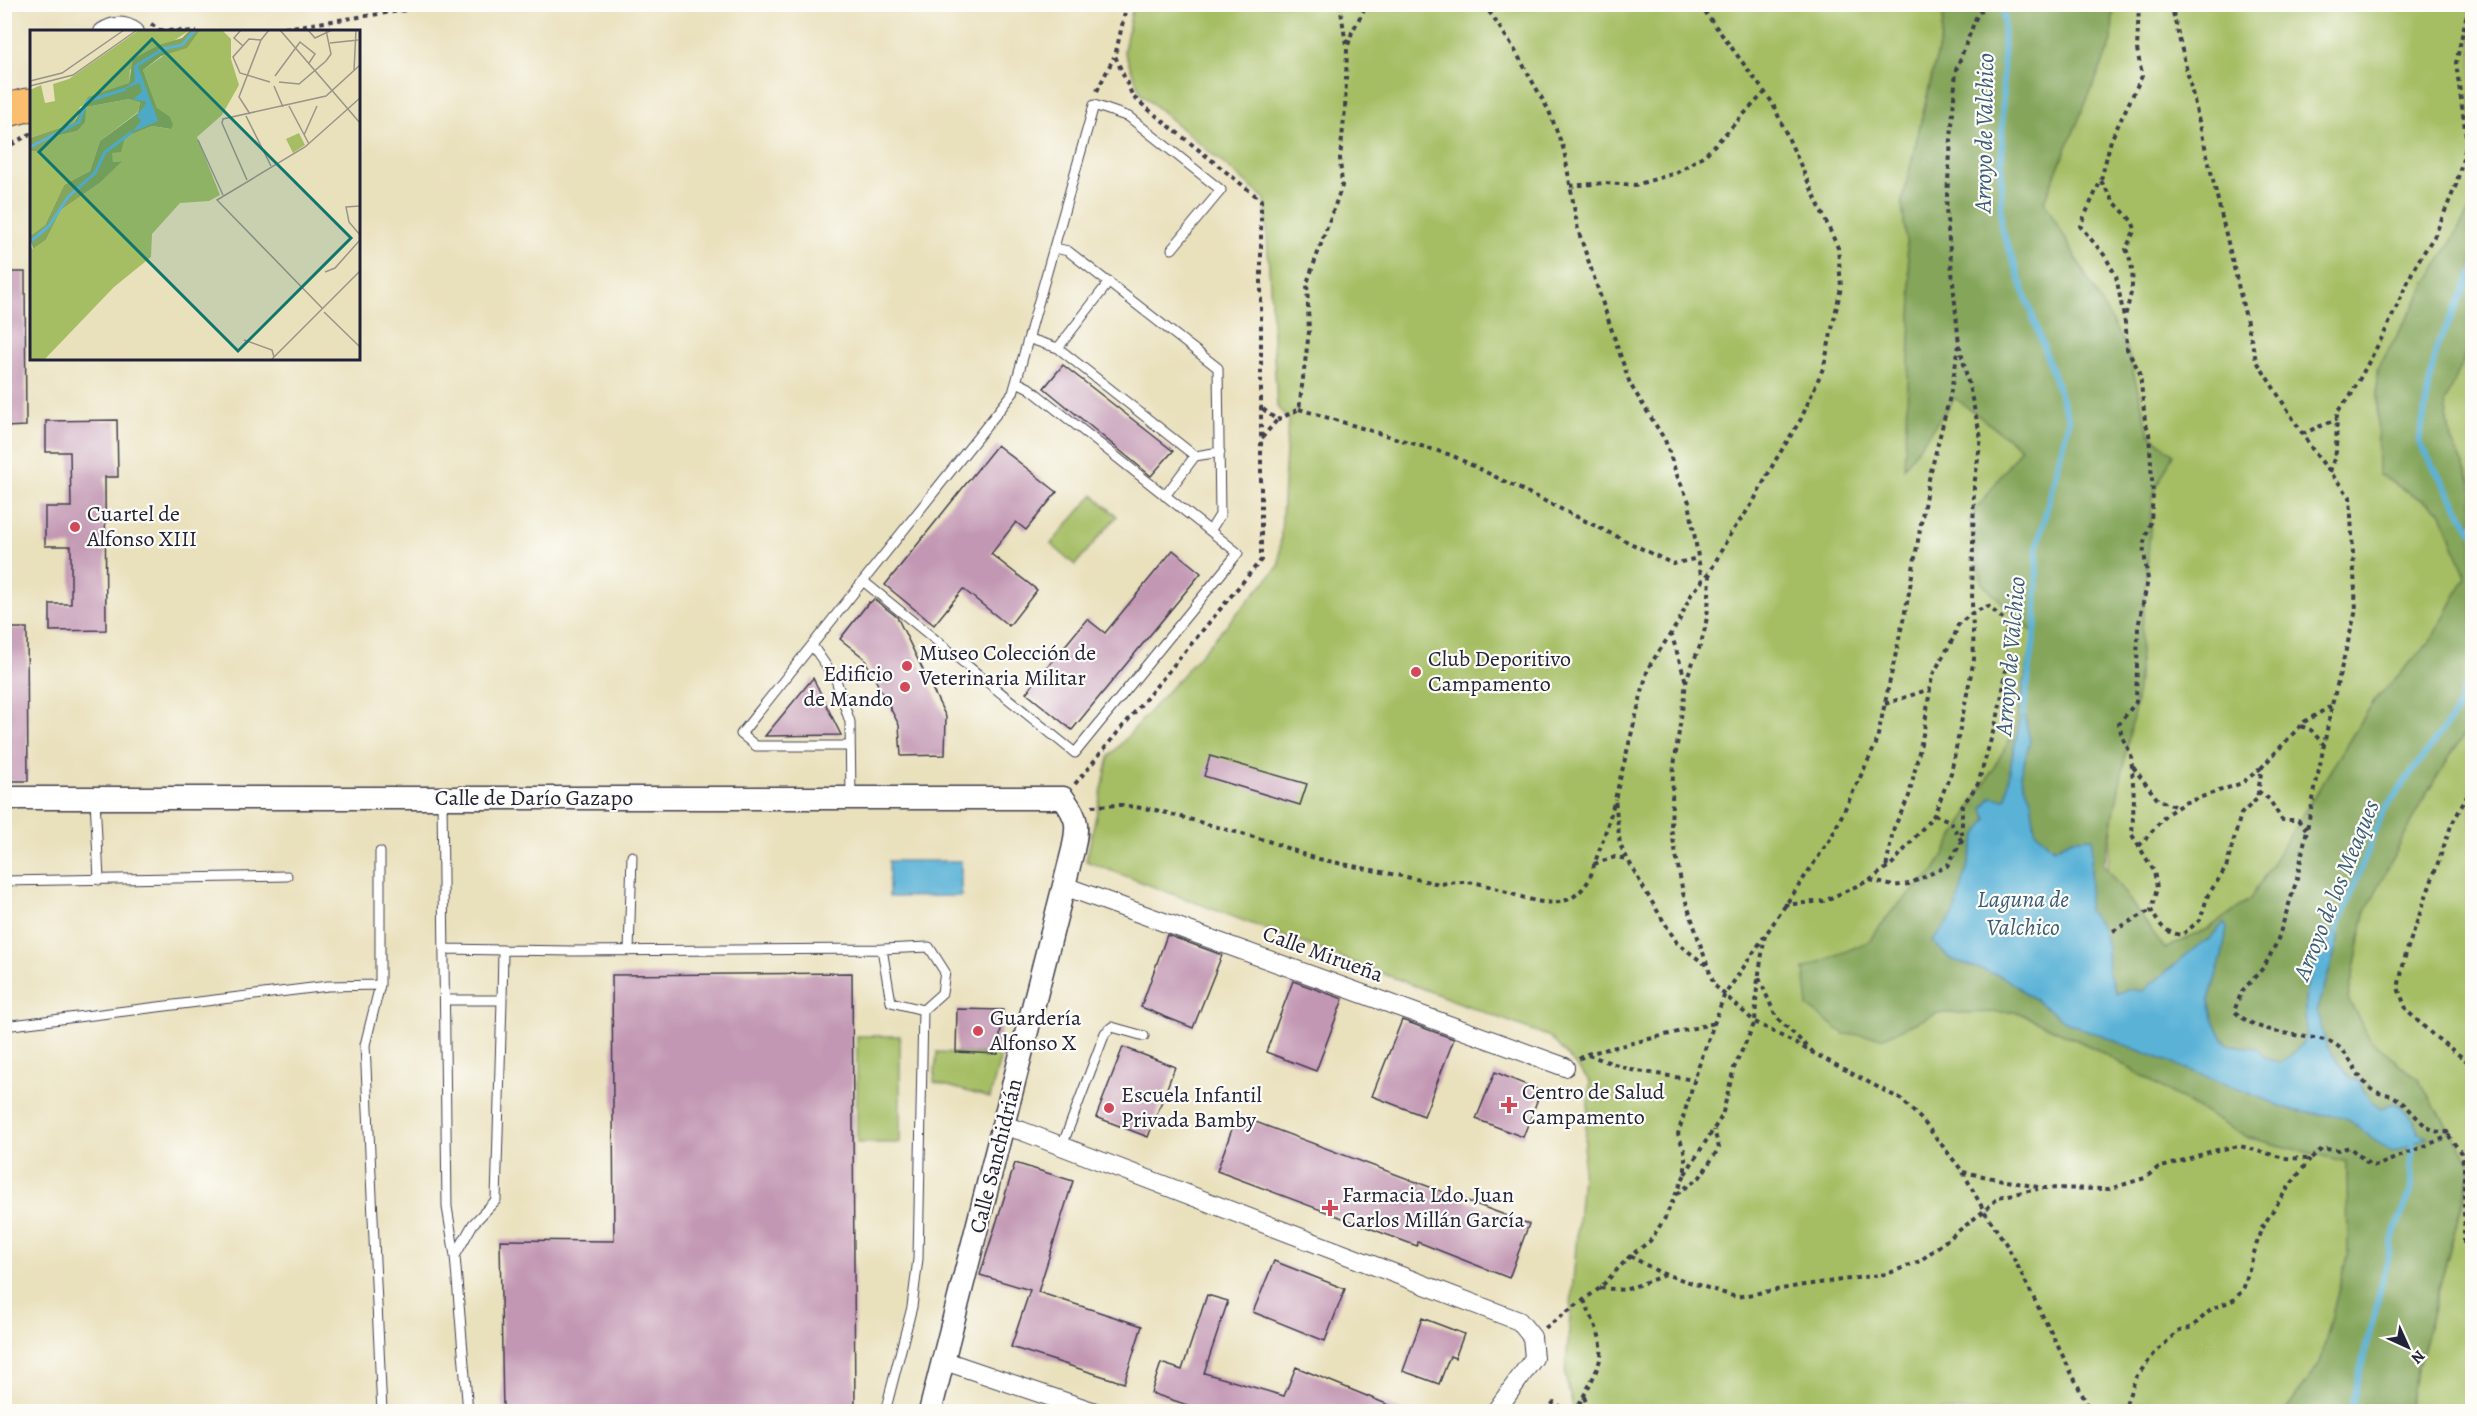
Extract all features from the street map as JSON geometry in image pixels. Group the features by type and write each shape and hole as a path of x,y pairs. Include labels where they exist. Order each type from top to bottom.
{"street":[{"path":"106,30 122,26 134,30"},
{"name":"Calle de Darío Gazapo","path":"4,798 1063,798"},
{"name":"Calle Sanchidrián","path":"930,1412 945,1361 1078,827 1075,813 1063,798"},
{"name":"Calle Mirueña","path":"1064,886 1565,1067"},
{"path":"1004,1126 1062,1146 1519,1321 1532,1337 1534,1358 1495,1412"},
{"path":"945,1361 1053,1405 1095,1412"}],"lane":[{"path":"850,746 756,746 741,734 1013,393 1094,105 1129,117 1221,190 1172,249"},
{"path":"1055,248 1068,251 1218,368 1220,515 1210,531"},
{"path":"1058,348 1109,282"},
{"path":"1030,339 1058,348 1195,456"},
{"path":"863,581 1075,753 1238,553 1029,388 1017,381"},
{"path":"1165,496 1195,456 1220,452"},
{"path":"812,645 836,680 850,722 850,798"},
{"path":"95,798 99,880"},
{"path":"442,798 447,1207 455,1256 468,1412"},
{"path":"380,852 380,984 365,1045 382,1412"},
{"path":"629,951 632,856"},
{"path":"4,881 287,876"},
{"path":"444,948 629,951 929,947 945,972 942,993 923,1011 918,1259 912,1307 885,1412"},
{"path":"882,949 891,1002 923,1011"},
{"path":"455,1256 473,1224 496,1200 503,950"},
{"path":"4,1026 328,986 380,984"},
{"path":"444,999 502,1000"},
{"path":"1062,1146 1105,1033 1112,1027 1144,1036"}],"path":[{"path":"271,30 406,10 417,4"},
{"path":"1299,410 1310,332 1307,283 1342,186 1340,158 1345,109 1347,49 1340,4"},
{"path":"1347,49 1352,32 1367,4"},
{"path":"1484,4 1513,47 1550,111 1564,150 1578,230 1630,384 1665,440 1689,502 1702,582"},
{"path":"1699,4 1772,102 1835,239 1838,248 1841,287 1824,366 1801,419 1752,504 1729,536 1710,572 1691,594 1671,633 1648,668 1615,800 1620,845 1677,943 1706,964"},
{"path":"1784,905 1824,901 1870,880 1886,868 1934,815 1951,773 1962,727 1974,659 1972,613 1974,486 1981,438 1959,345 1946,209 1956,70 1977,15 1988,4"},
{"path":"2139,4 2137,49 2142,76 2111,140 2101,180 2080,226 2105,256 2116,276 2125,319 2127,349 2140,373 2145,421 2149,434 2153,495 2151,521 2143,544 2148,580 2138,627 2136,702 2119,724 2131,754 2134,798 2132,834 2154,871 2157,888 2151,910 2158,923 2169,933 2182,935 2200,920 2208,895 2226,868 2241,814 2257,799 2262,767"},
{"path":"2171,4 2256,360 2302,434 2350,497 2356,610 2332,705 2297,879 2277,942 2265,967 2242,991 2234,1011 2242,1019 2271,1031 2334,1044 2372,1089 2392,1095 2405,1104 2425,1127 2440,1133 2447,1132 2461,1153 2464,1167 2464,1243 2472,1255"},
{"path":"2330,472 2336,452 2337,412 2351,396 2386,330 2415,266 2435,235 2456,185 2467,143 2456,63 2469,4"},
{"path":"1097,91 1115,56"},
{"path":"1570,186 1604,183 1635,185 1676,174 1706,154 1765,92"},
{"path":"4,149 18,115"},
{"path":"2101,180 2114,202 2132,221 2135,229 2126,249 2133,263 2134,288 2125,319"},
{"path":"1685,1174 1685,1153 1678,1134 1694,1080 1724,996 1831,838 1876,744 1906,609 1928,483 1950,396 1959,345"},
{"path":"1262,408 1277,420"},
{"path":"1262,439 1277,420 1299,410 1451,455 1673,564 1698,558"},
{"path":"2302,434 2337,419"},
{"path":"1710,572 1709,609 1700,645 1686,683 1673,773 1671,828 1683,894 1714,985 1755,1022 1902,1100 1923,1121 1963,1172 1984,1211 2008,1247 2091,1412"},
{"path":"1870,880 1893,886 1909,884 1947,866 1962,841 1962,806 1978,784 1998,715 2008,654 2004,620 1988,606 1972,613 1958,625 1954,637 1932,676 1924,730 1909,796 1893,830 1886,868"},
{"path":"1671,633 1686,683"},
{"path":"1885,704 1930,689"},
{"path":"2139,846 2167,813 2242,783 2262,767 2301,726 2332,705"},
{"path":"2301,726 2311,730 2324,745"},
{"path":"2132,766 2158,800 2178,807"},
{"path":"2472,787 2451,826 2406,953 2398,988 2407,1011 2433,1035 2472,1065"},
{"path":"2258,791 2269,799 2282,820 2298,820 2307,830"},
{"path":"1934,815 1950,821 1962,841"},
{"path":"1594,864 1615,856 1628,859"},
{"path":"2113,931 2151,910"},
{"path":"1532,1337 1599,1288 1630,1256 1650,1241 1685,1174 1722,1116 1734,1068 1755,1022 1758,977 1765,934"},
{"path":"1758,977 1776,1017 1817,1056"},
{"path":"1694,1080 1632,1070 1587,1054 1715,1023"},
{"path":"1676,1195 1700,1177 1719,1148 1714,1129"},
{"path":"2123,1412 2136,1377 2155,1353 2177,1332 2192,1327 2212,1309 2236,1299 2244,1287 2261,1229 2310,1158 2322,1149 2340,1150 2349,1147 2369,1164 2376,1166 2450,1136"},
{"path":"1963,1172 2042,1188 2109,1189 2145,1178 2156,1169 2212,1151 2240,1146 2284,1158 2310,1158"},
{"path":"1630,1256 1666,1275 1736,1297 1887,1274 1920,1261 1999,1197 2042,1188"},
{"path":"1599,1288 1625,1290 1666,1275"},
{"path":"1574,1412 1584,1396 1601,1355 1599,1341 1584,1300"},
{"path":"1584,1396 1590,1412"},
{"path":"1545,1412 1554,1402 1567,1412"}],"green space":[{"path":"1133,5 1945,5 1941,37 1902,202 1912,298 1905,465 1955,397 2021,449 1982,583 2034,633 2013,734 1935,870 1893,910 1868,942 1804,969 1884,1037 1937,1013 2017,1012 2098,1050 2246,1137 2347,1162 2348,1252 2320,1363 2285,1411 1574,1411 1565,1376 1590,1081 1550,1037 1086,861 1109,757 1279,566 1288,419 1277,407 1265,199 1141,94 1124,51"},
{"path":"1945,5 2113,5 2112,41 2044,201 2127,349 2149,433 2173,454 2153,495 2136,702 2104,865 2165,949 2208,929 2250,899 2374,701 2430,642 2466,577 2441,511 2378,474 2377,370 2472,206 2472,340 2445,403 2451,440 2472,484 2472,721 2422,801 2365,913 2348,999 2370,1039 2419,1081 2472,1165 2406,1411 2285,1411 2320,1363 2348,1252 2347,1162 2246,1137 2098,1050 2017,1012 1937,1013 1884,1037 1844,1034 1808,1007 1804,969 1868,942 1893,910 1935,870 2013,734 2034,633 1982,583 1969,520 2021,448 1955,398 1904,467 1912,298 1902,202 1941,38"},
{"path":"2113,5 2472,5 2472,206 2377,370 2378,474 2441,511 2466,577 2430,642 2374,701 2250,899 2208,929 2165,949 2107,870 2153,495 2173,454 2149,433 2127,349 2044,201 2112,41"},
{"path":"2472,340 2472,484 2451,440 2445,403"},
{"path":"1093,495 1117,516 1075,565 1051,544"},
{"path":"2472,721 2472,1165 2419,1081 2370,1039 2348,999 2365,913 2422,801"},
{"path":"857,1036 900,1036 900,1143 857,1143"},
{"path":"937,1052 1001,1055 990,1098 934,1082"},
{"path":"2472,1168 2472,1411 2406,1411"}],"water":[{"name":"Laguna de Valchico","path":"2023,708 2030,741 2021,775 2031,799 2035,830 2053,849 2072,839 2093,838 2088,911 2102,927 2107,947 2108,972 2117,994 2127,989 2143,991 2209,939 2224,923 2227,928 2222,957 2209,1000 2213,1018 2223,1039 2229,1045 2257,1048 2267,1059 2281,1063 2301,1045 2304,1038 2308,982 2319,956 2338,926 2338,941 2317,1013 2327,1047 2350,1078 2358,1080 2371,1103 2381,1108 2394,1103 2410,1116 2419,1133 2427,1137 2392,1153 2344,1117 2294,1111 2066,1022 2003,977 1950,959 1932,941 1954,915 1976,836 1987,820 1983,808 1991,797 2006,799 2012,756"},
{"path":"889,861 961,861 961,896 889,897"}],"building":[{"path":"4,272 25,272 26,426 4,427"},
{"path":"1063,365 1173,451 1151,476 1044,388"},
{"name":"Cuartel de Alfonso XIII","path":"117,420 118,477 105,477 106,630 50,631 50,604 71,604 71,546 45,546 45,507 71,507 70,452 46,452 46,421"},
{"path":"997,445 1057,492 1026,530 1016,522 991,554 1037,590 1009,626 963,589 934,625 885,585"},
{"path":"1173,550 1201,573 1072,730 1026,693 1087,619 1105,633"},
{"name":"Edificio de Mando","path":"874,599 897,617 946,717 945,755 901,756 899,725 864,658 840,639 869,602"},
{"path":"4,628 27,628 28,781 4,781"},
{"path":"813,678 841,735 765,736"},
{"path":"1210,756 1307,784 1300,805 1204,776"},
{"path":"1167,935 1222,955 1193,1028 1141,1007"},
{"path":"852,973 855,1412 503,1412 500,1240 614,1241 612,975"},
{"path":"1293,981 1343,999 1316,1071 1266,1052"},
{"name":"Guardería Alfonso X","path":"957,1009 1003,1010 998,1054 956,1052"},
{"path":"1402,1020 1454,1039 1424,1116 1372,1096"},
{"path":"1123,1047 1175,1067 1148,1137 1096,1117"},
{"name":"Centro de Salud Campamento","path":"1495,1072 1541,1091 1523,1137 1476,1119"},
{"path":"1237,1115 1529,1224 1509,1278 1418,1242 1417,1246 1217,1171"},
{"path":"1015,1163 1073,1181 1038,1292 1142,1326 1124,1383 1011,1347 1030,1290 980,1275"},
{"path":"1274,1261 1345,1289 1325,1341 1253,1312"},
{"path":"1207,1295 1228,1301 1204,1373 1284,1396 1296,1367 1406,1412 1209,1412 1151,1393 1161,1363 1182,1370"},
{"path":"1422,1318 1464,1334 1455,1358 1450,1356 1439,1384 1403,1371"}],"waterway":[{"name":"Arroyo de Valchico","path":"2004,4 2001,226 2069,420 2037,548 2036,625 2023,714"},
{"name":"Arroyo de los Meaques","path":"2472,273 2436,349 2419,443 2472,531"},
{"name":"Arroyo de los Meaques","path":"2336,932 2383,812 2455,713 2472,671"},
{"name":"Arroyo de los Meaques","path":"2350,1412 2395,1230 2411,1192 2412,1141 2408,1138"}],"place":[{"name":"Cuartel de Alfonso XIII","path":"75,527"},
{"name":"Museo Colección de Veterinaria Militar","path":"907,666"},
{"name":"Club Deporitivo Campamento","path":"1416,672"},
{"name":"Edificio de Mando","path":"905,687"},
{"name":"Guardería Alfonso X","path":"978,1031"},
{"name":"Centro de Salud Campamento","path":"1509,1105"},
{"name":"Escuela Infantil Privada Bamby","path":"1109,1108"},
{"name":"Farmacia Ldo. Juan Carlos Millán García","path":"1330,1208"}]}
